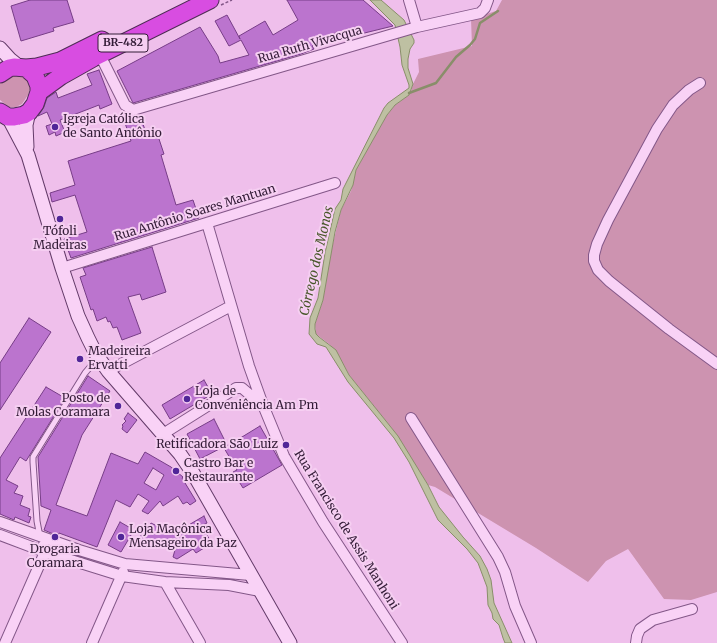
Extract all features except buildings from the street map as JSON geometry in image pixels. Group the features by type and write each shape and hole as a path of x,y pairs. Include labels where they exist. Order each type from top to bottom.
{"highway":[{"name":"BR-482","path":"23,68 43,66 60,61 184,0"},
{"name":"BR-482","path":"39,92 77,66 210,0"},
{"path":"0,74 9,68 23,68 35,76 39,86 39,92 32,108 24,115 19,117 3,114"}],"main road":[{"path":"0,48 10,59 23,68"},
{"path":"32,108 26,125 28,155 62,268 78,316 88,338 105,366 180,454 193,473 290,643"},
{"path":"3,114 28,155"}],"street":[{"path":"409,0 414,28"},
{"name":"Rua Ruth Vivacqua","path":"100,55 125,105 133,110 395,33 480,12 485,8 488,0"},
{"path":"700,83 689,90 673,105 657,129 608,220 594,255 594,261 598,270 609,281 717,364"},
{"name":"Rua Antônio Soares Mantuan","path":"62,268 334,183"},
{"name":"Rua Francisco de Assis Manhoni","path":"207,223 249,366 263,405 288,463 323,522 402,643"},
{"path":"105,366 231,306"},
{"path":"163,434 236,388 242,388 263,405"},
{"path":"411,418 498,557 505,572 515,606 531,643"},
{"path":"250,574 125,564 4,524 2,536 45,552 122,576 165,582 229,586 260,591"},
{"path":"5,643 45,552 40,537"},
{"path":"92,643 122,576 125,564"},
{"path":"165,582 200,643"},
{"path":"636,643 640,629 653,620 692,609"}],"lane":[{"path":"40,537 37,521 33,457 91,366 105,366"}],"shaded area":[{"path":"370,0 381,0 404,20 414,40 408,59 408,68 413,84 409,95 395,105 387,115 356,170 353,185 341,210 335,232 323,300 315,324 316,334 336,350 349,375 398,436 428,485 439,507 480,556 491,580 494,603 512,643 505,643 499,625 493,619 488,605 487,587 478,563 467,549 438,520 409,462 394,438 348,382 326,347 317,344 309,334 310,318 318,298 325,253 335,209 341,200 343,189 384,108 388,103 409,88 402,65 395,25"},
{"path":"502,0 717,0 717,592 691,600 664,599 628,549 606,561 588,582 536,548 435,487 428,485 393,430 349,375 339,356 329,344 316,334 315,324 323,300 329,260 341,210 351,191 356,170 374,137 387,115 395,105 409,95 419,72 418,59 472,46 471,19 496,11"},
{"path":"18,73 27,78 30,89 22,104 16,107 9,107 0,100 0,84 2,81"}],"waterway":[{"path":"409,93 436,83 456,57 475,39 480,23 498,11"}],"place":[{"name":"Igreja Católica de Santo Antônio","path":"55,127"},
{"name":"Tófoli Madeiras","path":"60,219"},
{"name":"Madeireira Ervatti","path":"80,359"},
{"name":"Loja de Conveniência Am Pm","path":"187,399"},
{"name":"Posto de Molas Coramara","path":"118,406"},
{"name":"Retificadora São Luiz","path":"286,445"},
{"name":"Castro Bar e Restaurante","path":"176,471"},
{"name":"Drogaria Coramara","path":"55,537"},
{"name":"Loja Maçônica Mensageiro da Paz","path":"121,537"}],"water label":[{"name":"Córrego dos Monos","path":"317,261"}]}
